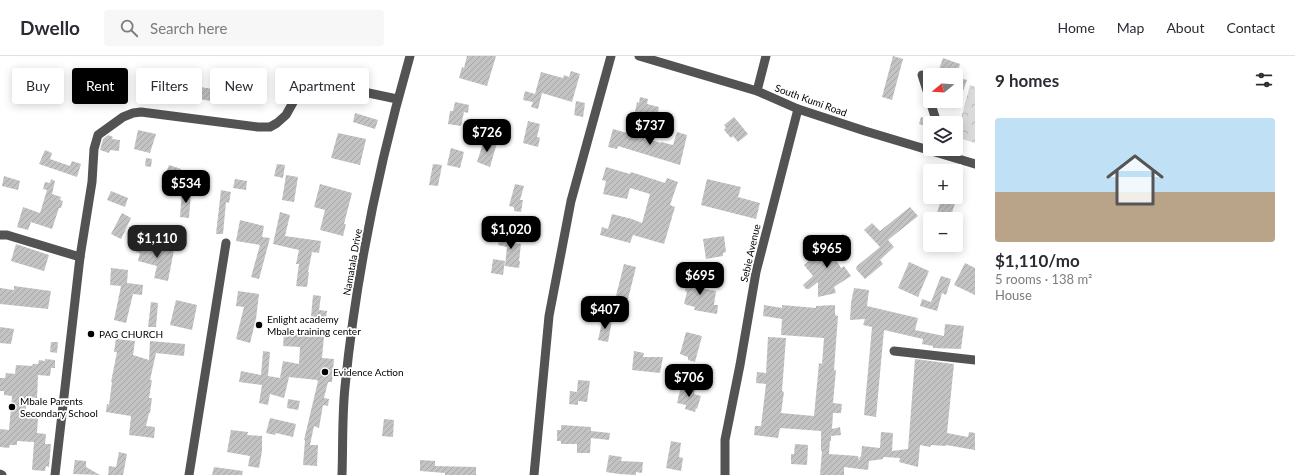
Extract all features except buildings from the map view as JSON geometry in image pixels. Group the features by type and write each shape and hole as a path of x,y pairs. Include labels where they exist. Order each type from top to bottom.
{"street":[{"name":"Namatala Drive","path":"342,475 345,388 363,254 398,99 410,56"},
{"path":"534,475 548,316 571,201 611,56"},
{"name":"South Kumi Road","path":"640,56 757,92 798,109 865,131 923,146"},
{"path":"757,92 766,56"},
{"path":"55,475 80,257 92,182 94,148 98,135 123,117 141,112 270,127 286,115 300,90 306,84 312,83 321,83 398,99"},
{"name":"Sebie Avenue","path":"725,475 725,440 756,272 798,109"},
{"name":"South Kumi Road","path":"956,156 975,164"},
{"path":"0,235 6,235 80,257"},
{"path":"189,475 226,243"},
{"path":"894,351 975,360"}],"green space":[{"path":"970,85 975,87 975,143 963,139 963,116 962,116"}],"place":[{"name":"Enlight academy Mbale training center","path":"259,325"},
{"name":"PAG CHURCH","path":"91,334"},
{"name":"Evidence Action","path":"325,372"},
{"name":"Mbale Parents Secondary School","path":"12,407"}]}
